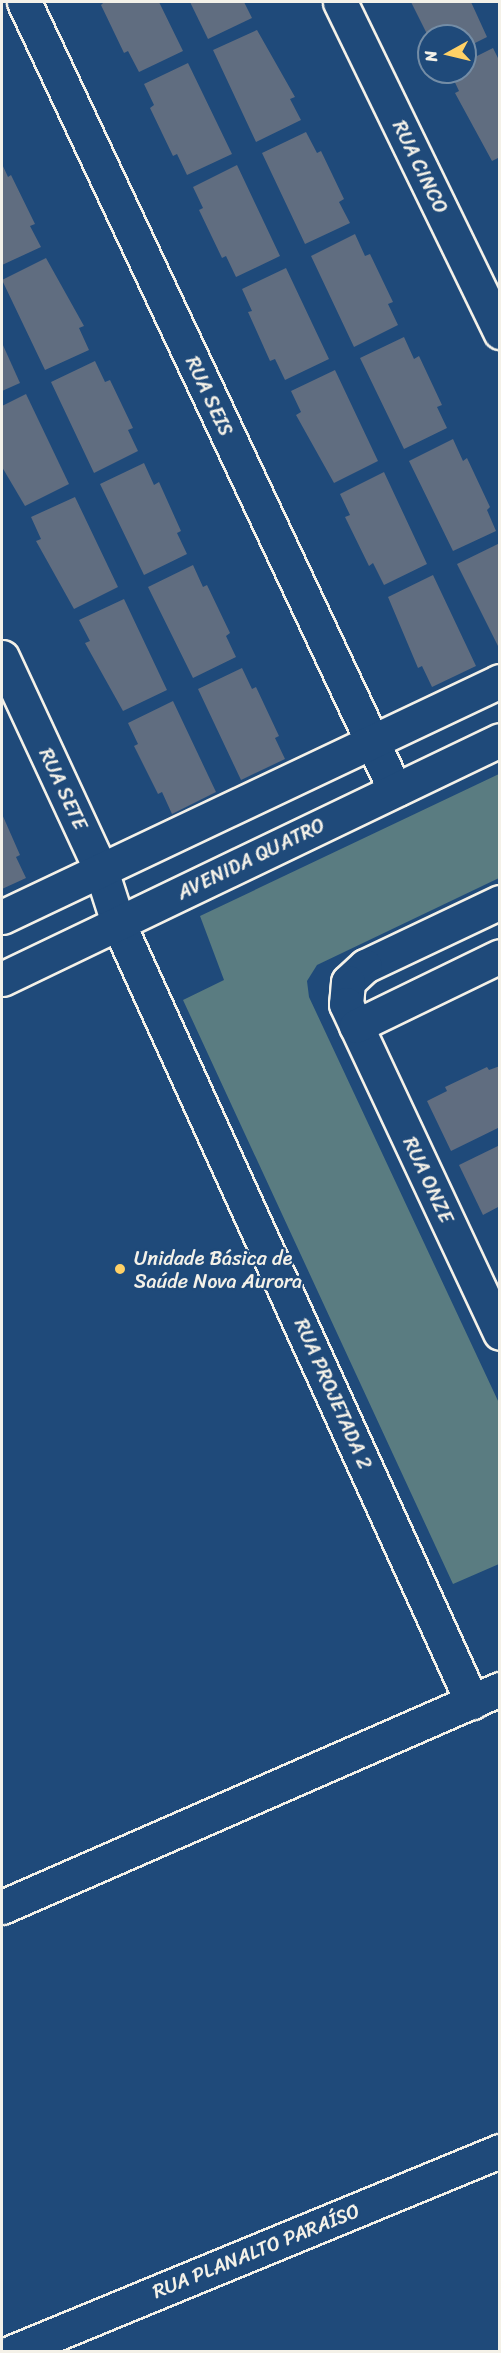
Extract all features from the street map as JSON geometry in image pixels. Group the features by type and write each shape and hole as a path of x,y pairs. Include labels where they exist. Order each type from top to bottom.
{"street":[{"name":"RUA SEIS","path":"24,2 395,790"},
{"name":"RUA CINCO","path":"340,2 500,332"},
{"name":"RUA SETE","path":"2,657 101,870 118,923"},
{"path":"2,917 500,681"},
{"name":"AVENIDA QUATRO","path":"2,979 500,740"},
{"name":"RUA ONZE","path":"500,902 365,966 348,982 346,1004 488,1281 500,1333"},
{"name":"RUA PROJETADA 2","path":"118,923 486,1695"},
{"path":"356,1026 500,956"},
{"path":"2,1907 486,1695"},
{"name":"RUA PLANALTO PARAÍSO","path":"12,2352 500,2151"}],"green space":[{"path":"499,774 499,878 317,965 307,981 309,997 499,1403 499,1564 453,1584 183,1000 224,980 200,916"}],"building":[{"path":"104,2 159,2 183,51 139,72 128,51 124,53 101,5"},
{"path":"190,2 244,2 252,18 208,39"},
{"path":"411,2 471,2 487,37 477,42 477,24 422,24"},
{"path":"257,30 295,97 290,99 301,120 256,142 213,50"},
{"path":"493,48 500,62 500,157 492,161 455,93 459,91 456,84 477,84 477,56"},
{"path":"188,63 232,154 187,175 177,154 173,156 150,108 154,105 144,84"},
{"path":"306,132 317,153 321,151 344,199 339,202 350,223 305,244 262,153"},
{"path":"2,164 8,177 11,175 35,224 30,226 41,247 2,265"},
{"path":"237,165 280,256 236,277 226,256 222,258 199,210 203,208 193,187"},
{"path":"355,234 365,256 370,254 393,302 388,304 398,325 354,347 311,256"},
{"path":"46,258 84,326 79,328 89,350 45,370 2,280"},
{"path":"286,268 329,359 285,380 275,359 270,361 248,312 252,311 242,289"},
{"path":"404,337 414,359 419,356 442,405 437,407 447,428 404,449 360,358"},
{"path":"2,343 20,383 2,391"},
{"path":"95,361 105,382 110,380 133,428 128,430 138,451 94,473 51,382"},
{"path":"335,370 378,461 334,483 296,415 301,412 291,391"},
{"path":"26,394 69,484 25,506 2,467 2,406"},
{"path":"453,439 463,461 467,458 490,507 487,510 496,531 453,551 409,461"},
{"path":"144,463 154,485 159,482 181,531 177,533 187,554 144,575 100,484"},
{"path":"384,472 427,564 384,585 373,563 369,566 345,517 350,515 340,494"},
{"path":"75,497 118,587 74,609 36,541 41,539 31,517"},
{"path":"500,543 500,650 457,564"},
{"path":"193,565 203,587 207,585 230,633 226,636 236,657 193,678 148,587"},
{"path":"433,575 476,666 432,687 422,666 418,668 388,597"},
{"path":"124,599 167,690 123,711 85,643 90,641 79,620"},
{"path":"242,668 252,689 256,687 279,736 275,738 285,759 241,780 198,689"},
{"path":"173,701 216,792 172,814 162,792 158,794 134,746 138,744 128,723"},
{"path":"2,814 20,855 16,857 26,878 2,889"},
{"path":"500,1066 500,1127 451,1151 427,1101 447,1091 445,1087 487,1067 489,1070"},
{"path":"500,1145 500,1206 483,1215 459,1165"}],"place":[{"name":"Unidade Básica de Saúde Nova Aurora","path":"120,1269"}]}
